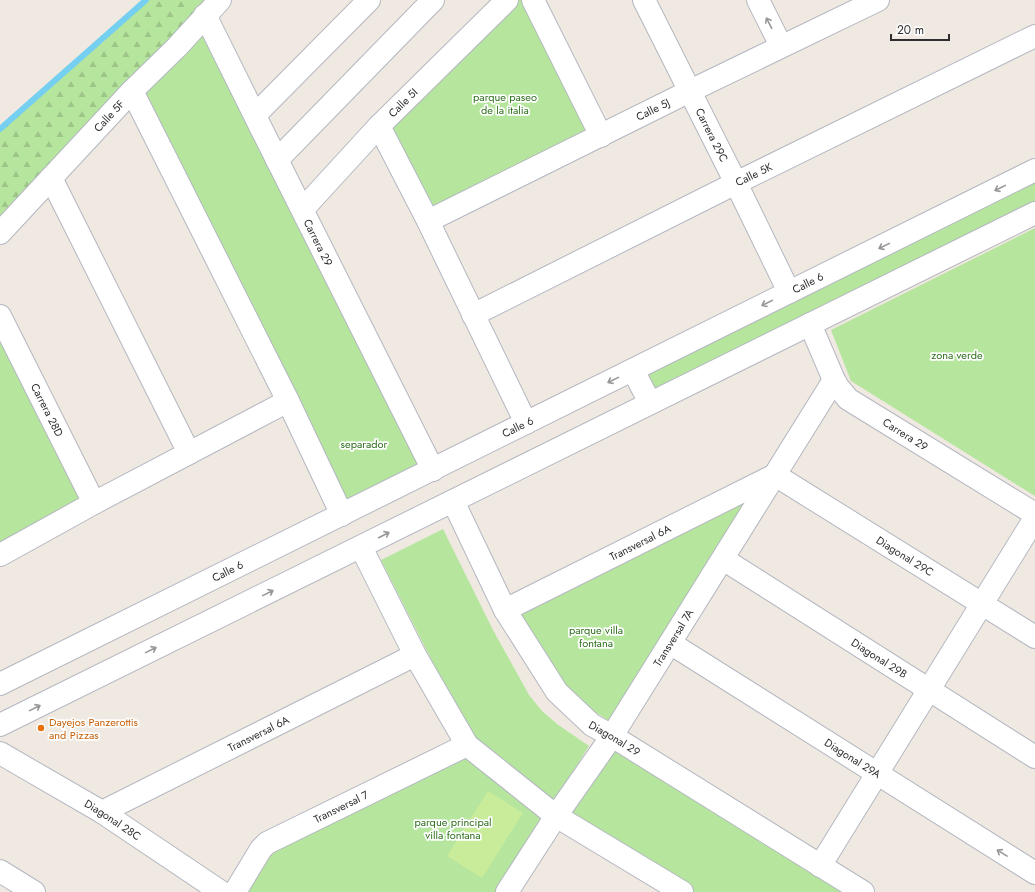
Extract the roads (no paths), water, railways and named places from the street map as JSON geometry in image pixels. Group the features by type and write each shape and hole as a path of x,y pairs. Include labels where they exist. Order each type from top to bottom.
{"street":[{"path":"255,115 369,0"},
{"path":"278,160 433,0"},
{"name":"Calle 5I","path":"303,209 379,126 507,0"},
{"path":"533,0 601,136"},
{"name":"Carrera 29C","path":"644,0 789,292"},
{"path":"758,0 781,46"},
{"name":"Calle 5J","path":"428,221 876,0"},
{"name":"Carrera 29","path":"213,8 255,115 433,470"},
{"name":"Calle 5F","path":"0,233 132,91 213,8"},
{"name":"Calle 5K","path":"473,315 736,183 1035,36"},
{"path":"132,91 288,401 342,514"},
{"path":"379,126 428,221 526,423"},
{"name":"Calle 6","path":"0,684 1035,170"},
{"path":"52,178 189,453"},
{"path":"0,725 1035,213"},
{"name":"Carrera 29","path":"810,324 834,380 848,399 1035,514"},
{"name":"Carrera 28D","path":"3,332 94,503"},
{"path":"633,370 650,403"},
{"name":"Transversal 7A","path":"507,892 556,816 612,736 834,380"},
{"path":"0,555 94,503 288,401"},
{"name":"Diagonal 29C","path":"775,474 1035,637"},
{"name":"Transversal 6A","path":"505,610 775,474"},
{"name":"Diagonal 29","path":"453,501 505,610 557,692 592,725 863,892"},
{"path":"820,866 1035,518"},
{"path":"361,547 414,655 467,745 556,816 654,885 682,892"},
{"name":"Diagonal 29B","path":"723,559 1035,757"},
{"name":"Diagonal 29A","path":"670,643 1035,873"},
{"name":"Transversal 6A","path":"102,812 414,655"},
{"name":"Transversal 7","path":"234,892 261,849 267,843 467,745"},
{"name":"Diagonal 28C","path":"0,753 102,812 221,892"},
{"path":"0,871 34,892"}],"waterway":[{"path":"0,129 146,0"}],"place":[{"name":"Dayejos Panzerottis and Pizzas","path":"41,728"}],"park label":[{"name":"parque paseo de la italia","path":"505,103"},
{"name":"zona verde","path":"957,355"},
{"name":"separador","path":"364,444"},
{"name":"parque villa fontana","path":"596,636"},
{"name":"parque principal villa fontana","path":"453,828"}]}
